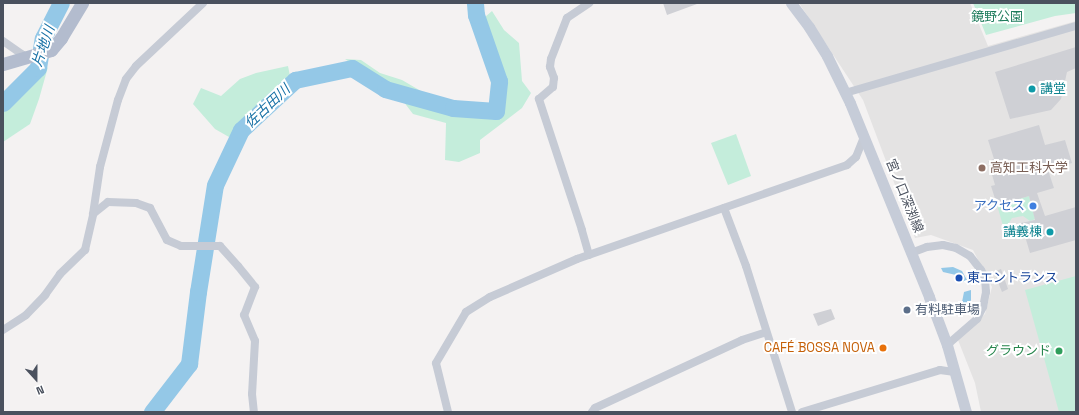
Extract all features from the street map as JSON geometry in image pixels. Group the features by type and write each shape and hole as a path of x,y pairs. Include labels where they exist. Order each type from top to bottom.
{"main road":[{"path":"3,64 28,58 51,50 61,38 82,3"},
{"name":"宮ノ口深渕線","path":"791,3 827,56 846,93 912,253 947,345 966,412"}],"street":[{"path":"3,330 26,315 45,295 60,274 85,250 93,214 100,167 118,100 126,79 136,66 203,3"},
{"path":"589,3 567,18 551,59 550,67 554,78 553,87 539,99 589,255"},
{"path":"846,93 1076,26"},
{"path":"3,41 28,58"},
{"path":"445,411 436,363 466,312 490,298 589,255 847,164 856,157 864,137"},
{"path":"93,214 108,202 136,203 150,208 167,240 180,246 220,246 242,271 255,287 244,315 255,341 252,394 254,412"},
{"path":"724,208 746,266 792,412"},
{"path":"912,253 927,247 943,245 956,248 970,256 981,270 985,278 986,292 984,307 977,319 947,345"},
{"path":"592,412 595,408 742,340 766,332"},
{"path":"802,412 940,370 955,372"}],"shaded area":[{"name":"高知工科大学","path":"799,3 970,3 988,46 1076,21 1076,412 981,412 975,383 958,340 985,314 992,287 973,250 931,235 915,238 863,100"}],"green space":[{"name":"鏡野公園","path":"973,3 1076,3 1076,13 1055,16 986,35"},
{"path":"492,11 504,30 519,43 522,81 531,93 522,108 480,140 480,153 459,162 445,160 446,123 413,114 397,93 345,59 361,60 380,73 402,80 438,101 462,108 483,110 497,105 500,89 497,64 490,39 482,28 485,17"},
{"path":"288,66 290,76 280,93 256,110 229,137 215,129 193,104 201,88 221,96 240,79 256,73"},
{"path":"48,67 30,124 3,142 3,109 20,96"},
{"path":"736,134 751,176 728,185 711,143"},
{"path":"1029,196 1035,219 1030,221 1023,216 1012,218 1009,223 1010,228 1015,234 1006,236 997,205"},
{"name":"グラウンド","path":"1076,276 1076,412 1059,412 1025,290"}],"water":[{"path":"953,267 962,271 967,280 962,282 956,275 943,272 941,268"},
{"path":"971,290 971,300 966,311 958,315 957,312 962,302 964,292"}],"building":[{"path":"663,3 697,3 697,4 667,15"},
{"name":"講堂","path":"1076,47 1076,68 1067,72 1061,99 1051,110 1010,119 995,72"},
{"path":"1039,125 1045,145 1065,140 1072,163 1048,170 1054,188 1037,193 1045,216 1076,207 1076,240 1030,253 1021,223 1035,220 1029,196 997,205 991,186 995,185 988,161 994,159 988,140"},
{"path":"1001,269 1008,289 1002,292 994,272"},
{"path":"831,309 835,319 818,326 813,314"}],"waterway":[{"name":"片地川","path":"3,103 38,68 43,38 61,3"},
{"name":"佐古田川","path":"152,412 189,364 198,292 215,185 241,130 295,80 352,68 385,89 453,108 496,111 499,81 476,15 475,3"}],"place":[{"name":"講堂","path":"1032,89"},
{"name":"高知工科大学","path":"982,168"},
{"name":"アクセス","path":"1033,206"},
{"name":"講義棟","path":"1050,232"},
{"name":"東エントランス","path":"959,278"},
{"name":"有料駐車場","path":"907,310"},
{"name":"CAFÉ BOSSA NOVA","path":"883,348"},
{"name":"グラウンド","path":"1059,351"}]}
